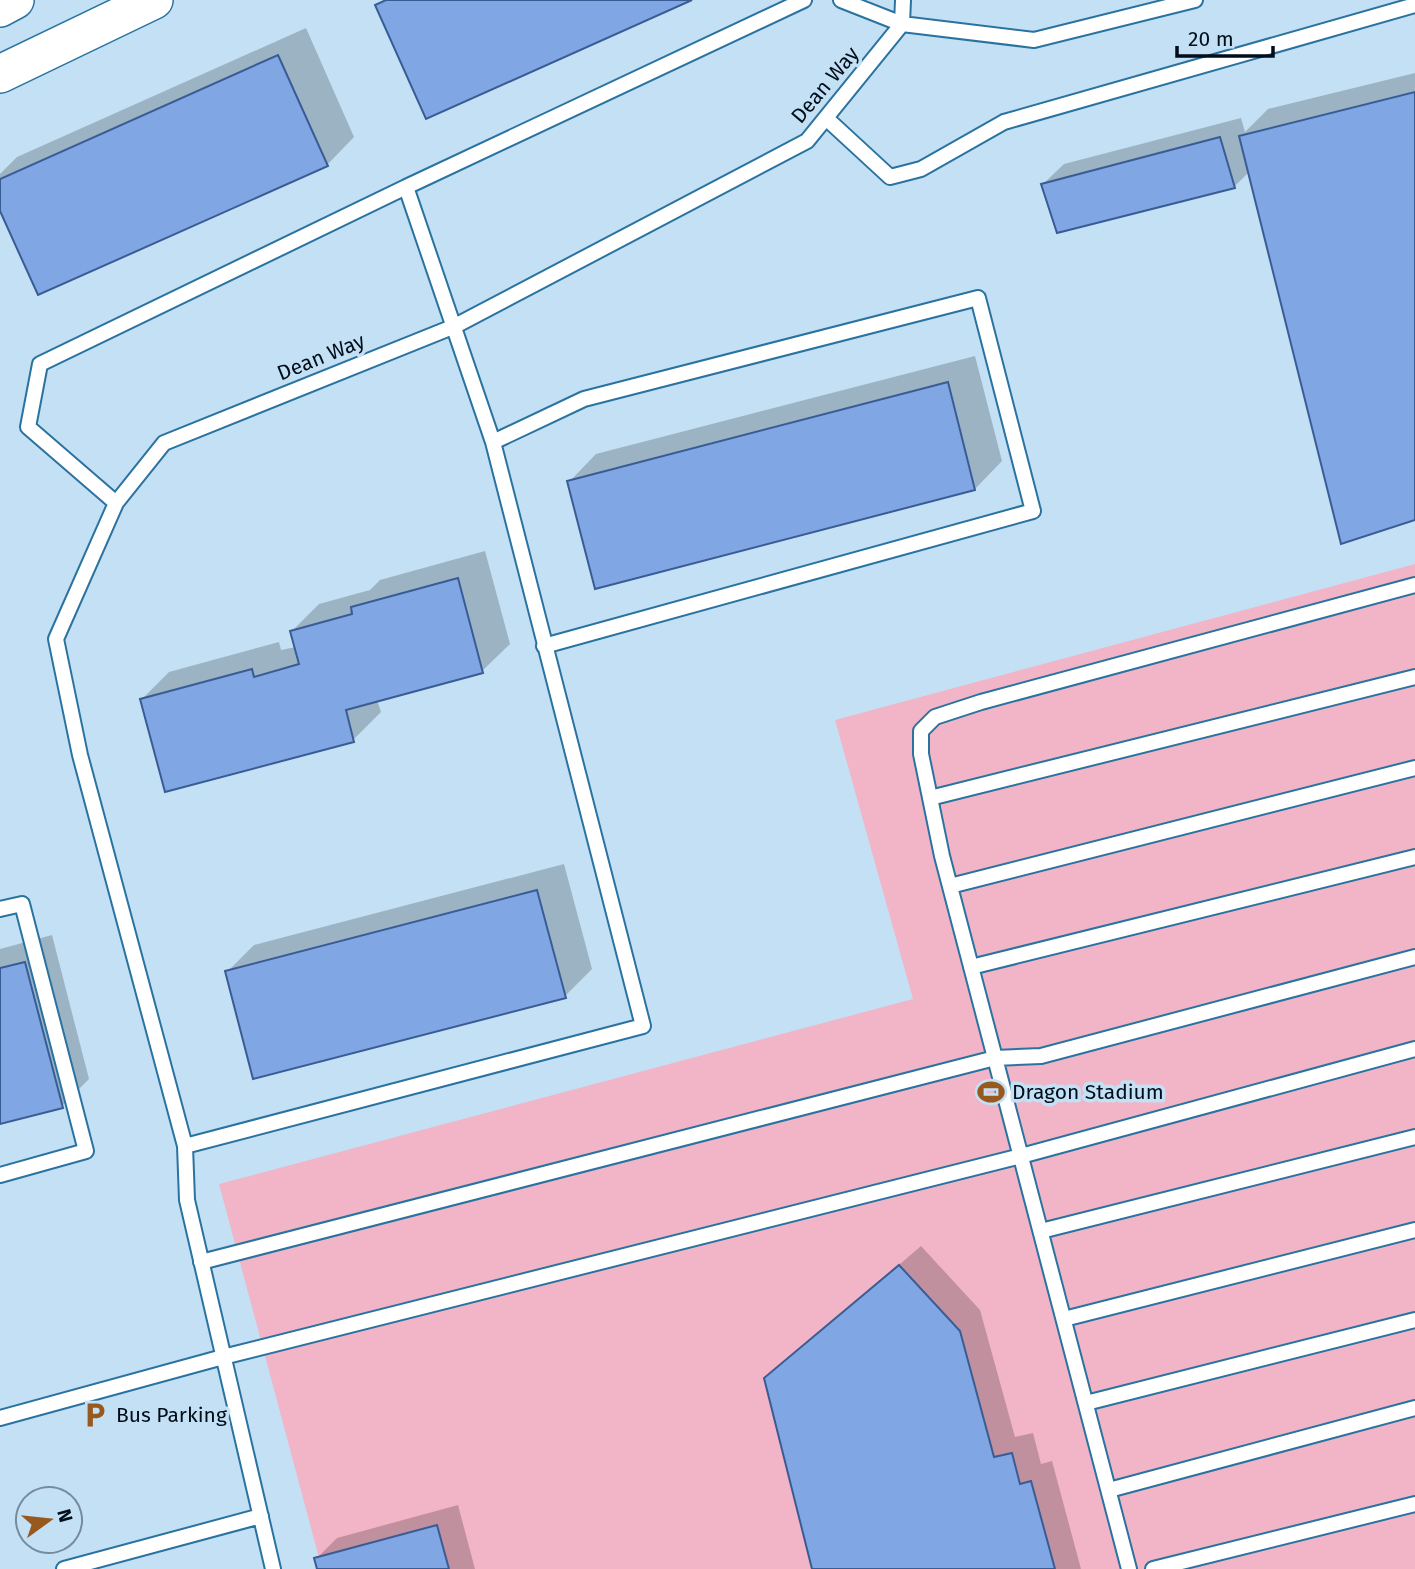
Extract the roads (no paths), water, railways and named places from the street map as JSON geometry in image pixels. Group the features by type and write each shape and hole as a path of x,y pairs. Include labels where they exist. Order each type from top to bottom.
{"main road":[{"path":"0,8 15,0"},
{"path":"0,74 153,0"}],"lane":[{"path":"116,503 28,427 40,364 406,187 804,0"},
{"path":"841,0 902,24 1034,40 1195,0"},
{"path":"902,24 903,0"},
{"path":"826,118 890,177 920,169 1004,121 1415,5"},
{"name":"Dean Way","path":"273,1569 187,1200 185,1146 80,755 56,639 116,503 164,443 455,327 807,141 902,24"},
{"path":"185,1146 643,1026 494,442 406,187"},
{"path":"494,442 584,399 978,298 1033,511 544,646"},
{"path":"1129,1569 950,886 921,754 921,731 935,717 982,702 1415,585"},
{"path":"930,798 1415,677"},
{"path":"950,886 1415,768"},
{"path":"971,967 1415,857"},
{"path":"0,909 22,904 86,1151 0,1175"},
{"path":"201,1262 995,1058 1041,1056 1415,957"},
{"path":"0,1418 223,1357 1021,1156 1415,1049"},
{"path":"1041,1231 1415,1137"},
{"path":"1064,1319 1415,1230"},
{"path":"1086,1403 1415,1320"},
{"path":"1109,1490 1415,1408"},
{"path":"1153,1569 1415,1504"},
{"path":"64,1569 261,1516"}],"place":[{"name":"Dragon Stadium","path":"991,1092"},
{"name":"Bus Parking","path":"95,1415"}]}
